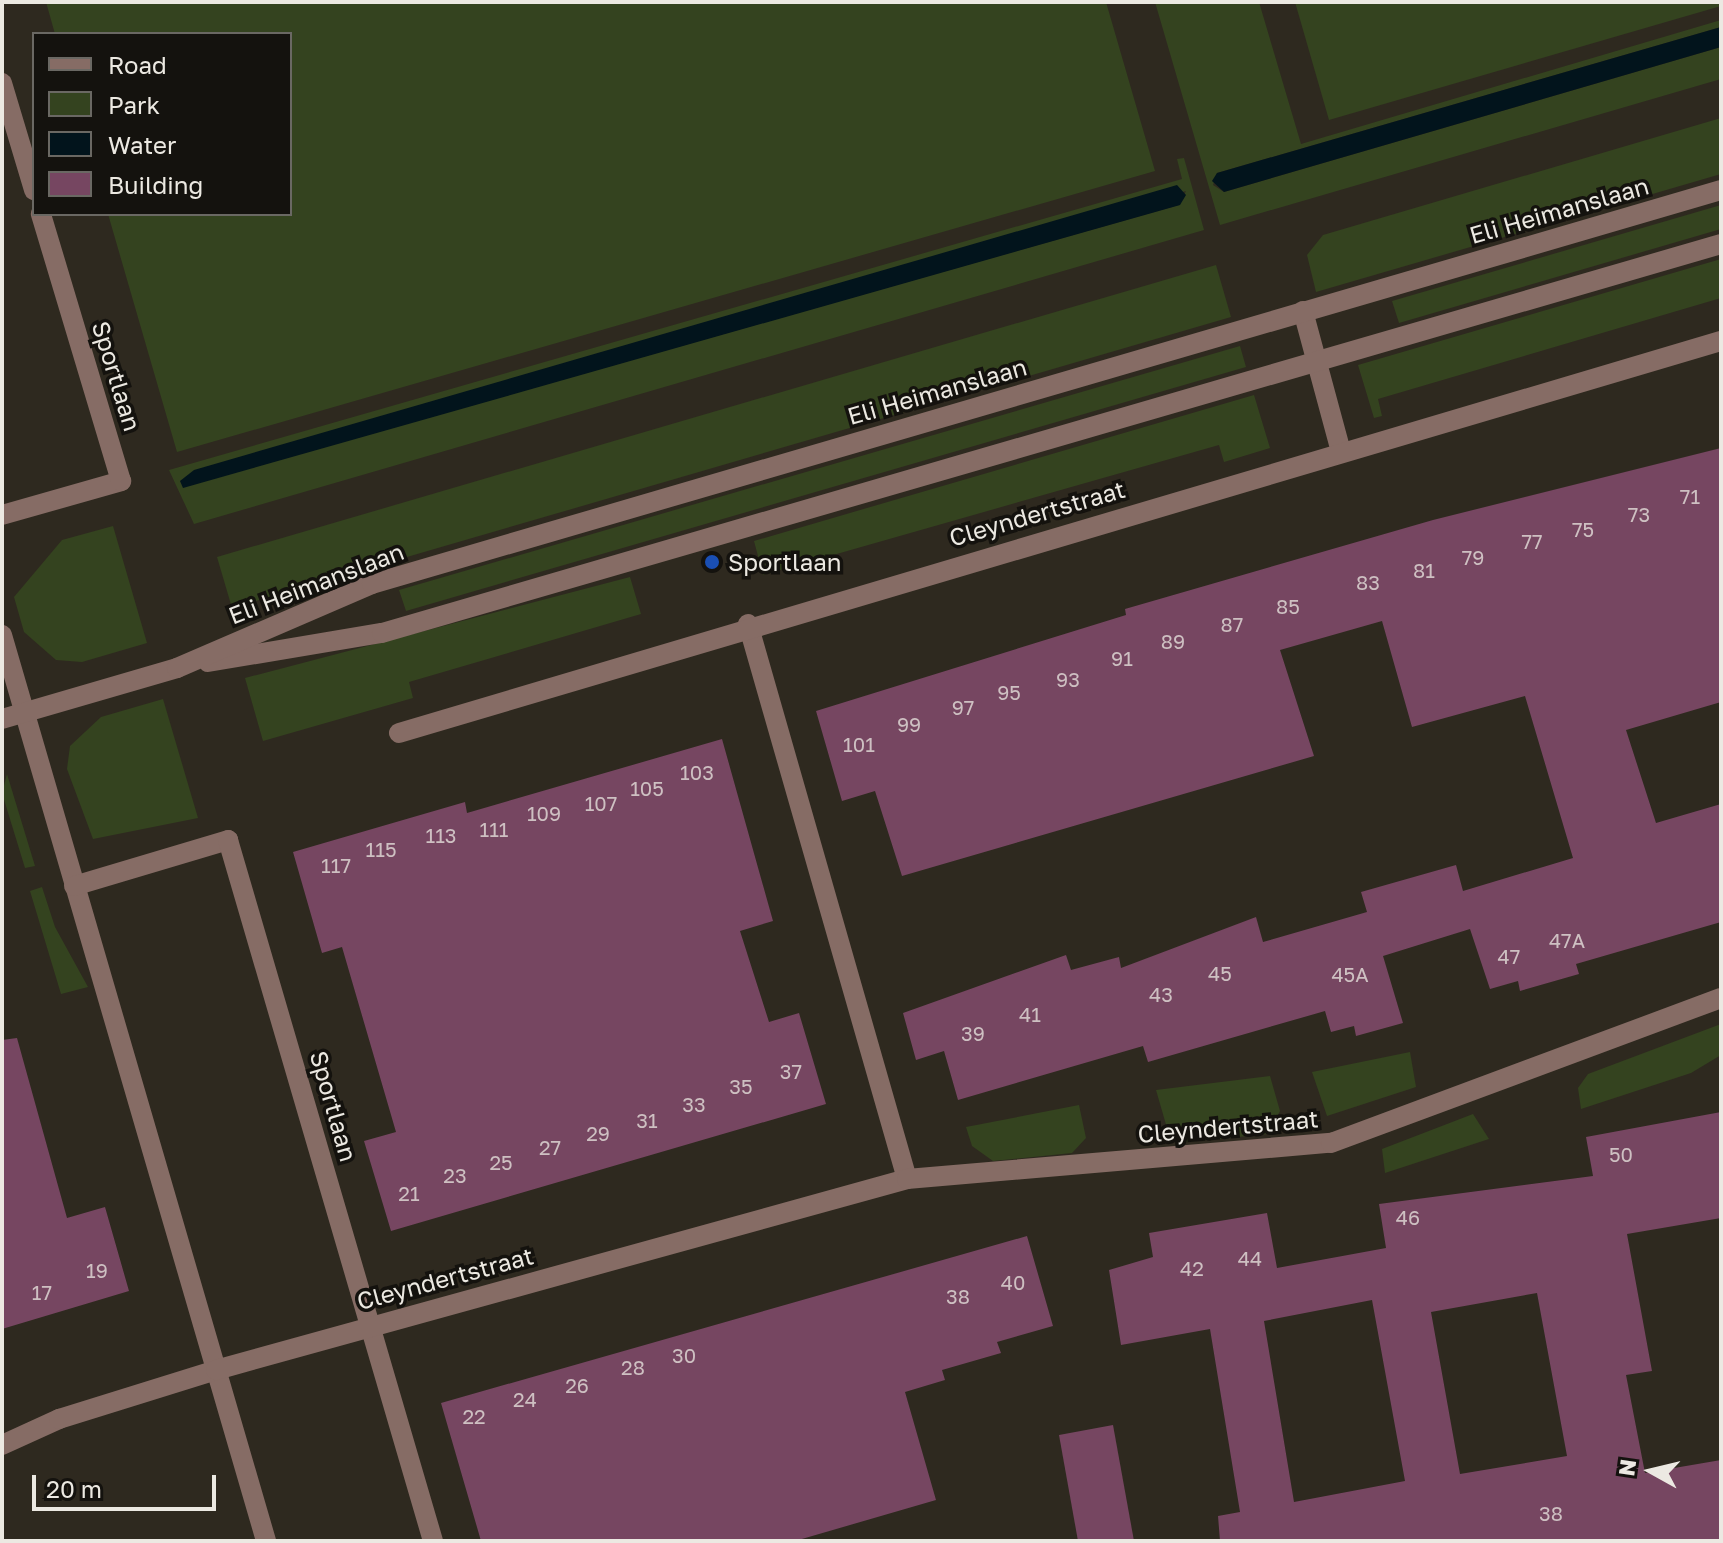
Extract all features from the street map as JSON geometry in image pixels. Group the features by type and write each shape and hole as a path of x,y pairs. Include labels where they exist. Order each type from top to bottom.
{"street":[{"path":"2,83 32,183"},
{"name":"Eli Heimanslaan","path":"177,668 372,584 1721,190"},
{"name":"Sportlaan","path":"2,515 121,481 42,216"},
{"name":"Eli Heimanslaan","path":"2,719 177,668 382,633 1721,244"},
{"path":"1303,311 1341,452"},
{"name":"Cleyndertstraat","path":"399,733 748,624 1721,341"},
{"path":"748,624 907,1179"},
{"path":"2,635 266,1541"},
{"name":"Sportlaan","path":"74,886 228,840 433,1541"},
{"name":"Cleyndertstraat","path":"2,1445 59,1419 216,1370 907,1179 1331,1143 1721,998"}],"green space":[{"path":"46,2 1106,2 1155,171 177,452 109,216 292,216 292,32 54,32"},
{"path":"1155,2 1259,2 1301,144 1721,20 1721,27 1217,173 1213,185 1224,192 1721,47 1721,79 1220,225"},
{"path":"1295,2 1721,2 1721,6 1329,120"},
{"path":"1721,118 1721,174 1316,292 1307,255 1323,235"},
{"path":"1184,158 1204,230 194,524 169,470 1182,179 1177,159","holes":["1186,191 1179,205 183,487"]},
{"path":"1721,205 1721,229 1399,323 1392,301"},
{"path":"1721,259 1721,298 1378,399 1382,416 1374,418 1358,365"},
{"path":"1216,265 1231,317 232,608 217,557"},
{"path":"1240,346 1246,367 406,611 399,590"},
{"path":"1254,395 1270,448 1224,462 1219,445 763,575 754,541"},
{"path":"113,526 147,643 82,662 56,660 24,632 14,597 62,540"},
{"path":"630,577 641,614 409,682 413,698 263,741 245,678"},
{"path":"163,699 198,818 93,839 67,769 70,746 101,717"},
{"path":"7,774 35,866 25,868 2,793"},
{"path":"42,887 55,927 88,987 61,994 30,891"},
{"path":"1721,1024 1721,1055 1691,1073 1581,1109 1578,1088 1588,1074"},
{"path":"1410,1052 1416,1087 1327,1116 1312,1072"},
{"path":"1270,1076 1280,1111 1268,1134 1187,1142 1167,1128 1156,1090"},
{"path":"1079,1105 1086,1138 1072,1153 993,1161 972,1146 966,1127"},
{"path":"1473,1114 1489,1139 1385,1173 1382,1149"}],"water":[{"path":"1721,27 1721,47 1224,192 1212,181 1217,173"},
{"path":"1177,185 1186,195 1180,205 183,488 180,481 194,470"}],"building":[{"path":"1721,448 1721,702 1626,730 1656,823 1721,804 1721,922 1576,964 1579,974 1520,991 1518,981 1490,989 1470,929 1383,956 1403,1023 1356,1036 1354,1026 1331,1032 1325,1011 1148,1062 1143,1046 958,1100 944,1051 916,1060 903,1013 1066,955 1071,970 1119,957 1121,968 1256,917 1263,942 1367,912 1361,892 1456,865 1463,891 1573,858 1525,696 1412,727 1382,621 1280,650 1314,756 902,876 875,791 842,801 816,711 1126,615 1125,609 1433,520"},
{"path":"722,739 773,921 740,931 769,1022 799,1013 826,1104 391,1231 364,1141 396,1132 342,947 322,953 293,852 465,802 467,813"},
{"path":"17,1038 67,1218 105,1207 129,1291 2,1329 2,1040"},
{"path":"1721,1112 1721,1218 1627,1234 1652,1371 1626,1375 1645,1473 1721,1460 1721,1541 1220,1541 1218,1516 1240,1512 1210,1329 1121,1345 1109,1270 1153,1257 1149,1233 1267,1213 1277,1268 1386,1248 1379,1204 1593,1176 1586,1137","holes":["1537,1293 1567,1456 1460,1474 1431,1312","1372,1300 1405,1481 1294,1502 1264,1321"]},
{"path":"1027,1236 1053,1326 997,1342 1001,1353 942,1370 945,1380 905,1392 936,1500 795,1541 481,1541 441,1403"},
{"path":"1113,1425 1134,1541 1078,1541 1059,1435"}],"place":[{"name":"Sportlaan","path":"712,562"}]}
